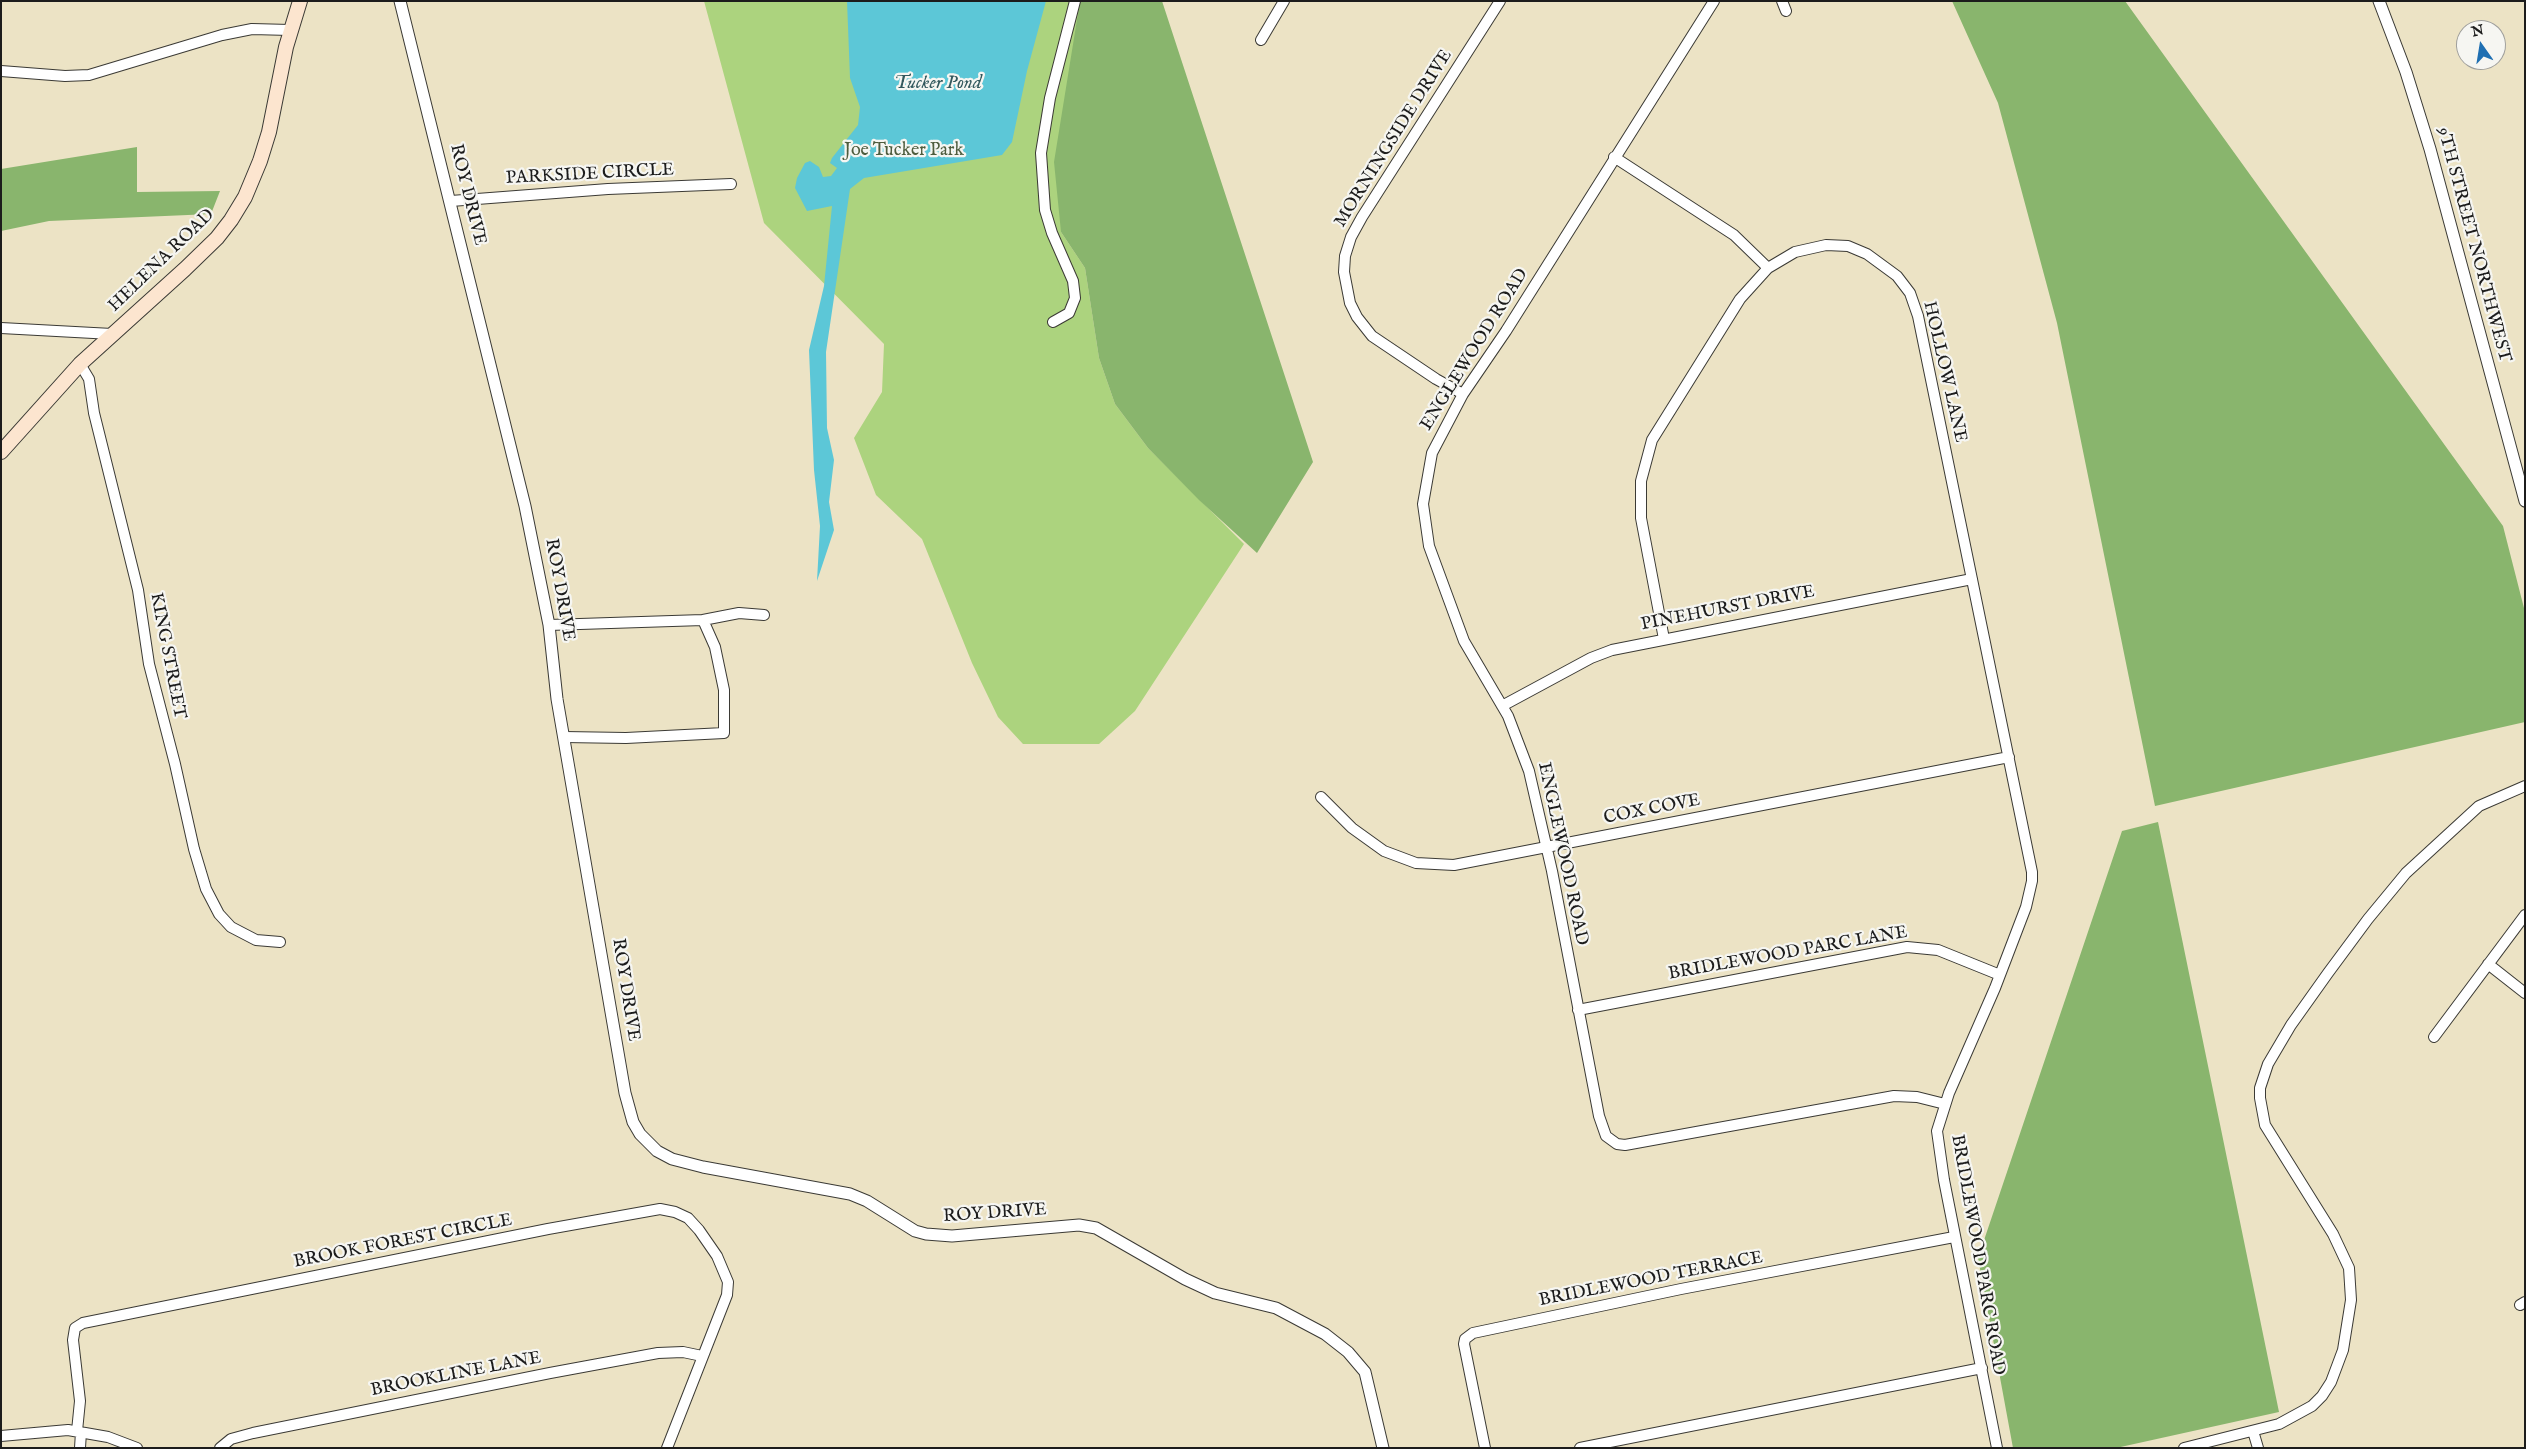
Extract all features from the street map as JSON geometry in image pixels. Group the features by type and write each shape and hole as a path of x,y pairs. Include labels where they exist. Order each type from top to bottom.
{"main road":[{"name":"HELENA ROAD","path":"1,452 80,364 217,238 245,197 269,132 290,30 300,1"}],"street":[{"name":"ROY DRIVE","path":"400,1 526,506 549,625 564,737 629,1112 640,1134 657,1150 672,1159 703,1167 850,1194 867,1201 916,1231 926,1234 952,1236 1079,1225 1096,1228 1185,1279 1215,1293 1276,1308 1326,1334 1348,1352 1365,1372 1374,1401 1383,1448"},
{"path":"1054,322 1069,313 1076,298 1073,281 1052,233 1045,210 1041,153 1046,116 1075,1"},
{"path":"1261,40 1284,1"},
{"name":"MORNINGSIDE DRIVE","path":"1463,394 1382,345 1363,327 1350,303 1346,290 1345,256 1351,237 1362,217 1500,1"},
{"name":"ENGLEWOOD ROAD","path":"1714,1 1506,331 1463,394 1432,453 1423,504 1429,546 1458,627 1471,656 1502,706 1517,736 1529,771 1602,1128 1606,1136 1617,1144 1640,1143 1882,1097 1918,1097 1945,1104"},
{"name":"9TH STREET NORTHWEST","path":"2379,1 2406,72 2430,149 2525,501"},
{"path":"1,71 65,76 89,75 222,35 252,29 290,30"},
{"path":"1614,157 1734,235 1768,268"},
{"name":"PARKSIDE CIRCLE","path":"451,201 608,189 731,184"},
{"name":"HOLLOW LANE","path":"1664,639 1642,518 1641,481 1652,440 1740,298 1768,268 1795,252 1826,245 1848,246 1881,262 1897,276 1905,286 1918,316 2009,757"},
{"path":"1,328 112,334"},
{"name":"KING STREET","path":"80,364 89,379 94,413 138,590 148,664 175,764 194,849 206,889 219,914 231,928 256,940 280,942"},
{"name":"PINEHURST DRIVE","path":"1502,706 1591,658 1612,650 1972,579"},
{"path":"549,625 703,620 738,613 764,615"},
{"path":"564,737 626,738 724,733 725,707 716,646 703,620"},
{"name":"COX COVE","path":"1321,797 1369,842 1398,858 1416,863 1454,865 2009,757"},
{"name":"BRIDLEWOOD PARC ROAD","path":"1997,1448 1954,1237 1938,1141 1939,1120 2000,975 2026,907 2032,881 2009,757"},
{"path":"2184,1448 2279,1424 2312,1406 2322,1396 2331,1382 2343,1350 2351,1294 2349,1268 2333,1234 2274,1141 2262,1115 2260,1088 2268,1064 2291,1026 2328,973 2368,918 2406,873 2479,806 2525,786"},
{"path":"2434,1037 2525,914"},
{"name":"BRIDLEWOOD PARC LANE","path":"1578,1010 1907,947 1938,950 2000,975"},
{"path":"2488,964 2525,994"},
{"name":"BROOK FOREST CIRCLE","path":"80,1448 80,1401 73,1340 75,1328 83,1323 648,1210 667,1209 688,1218 717,1256 727,1276 727,1295 667,1448"},
{"name":"BRIDLEWOOD TERRACE","path":"1485,1448 1464,1344 1465,1339 1473,1333 1681,1289 1954,1237"},
{"name":"BROOKLINE LANE","path":"220,1448 231,1440 253,1433 550,1373 658,1353 683,1352 702,1356"},
{"path":"1580,1448 1982,1368"},
{"path":"1,1436 57,1430 108,1437 137,1448"},
{"path":"2254,1431 2258,1448"}],"green space":[{"name":"Joe Tucker Park","path":"704,1 1081,1 1061,232 1085,268 1099,358 1115,404 1148,448 1244,544 1135,711 1099,744 1023,744 998,717 972,663 922,539 876,495 854,438 882,392 884,344 764,223"},
{"path":"1080,1 1162,1 1313,462 1257,553 1199,500 1148,448 1115,404 1099,358 1085,268 1061,232 1054,162"},
{"path":"1952,1 2125,1 2503,526 2525,612 2525,722 2155,806 2057,323 1998,103"},
{"path":"137,147 137,192 220,191 211,214 49,221 1,231 1,169"},
{"path":"2158,822 2279,1412 2116,1448 2013,1448 1978,1258 2122,831"}],"water":[{"name":"Tucker Pond","path":"847,1 1046,1 1027,71 1012,142 1002,155 864,178 850,189 826,352 827,428 834,460 829,502 834,530 817,581 820,526 814,470 809,350 824,286 832,206 807,211 795,188 797,178 805,163 810,161 819,167 823,177 831,176 837,168 830,163 832,158 858,125 860,107 850,78"}]}
